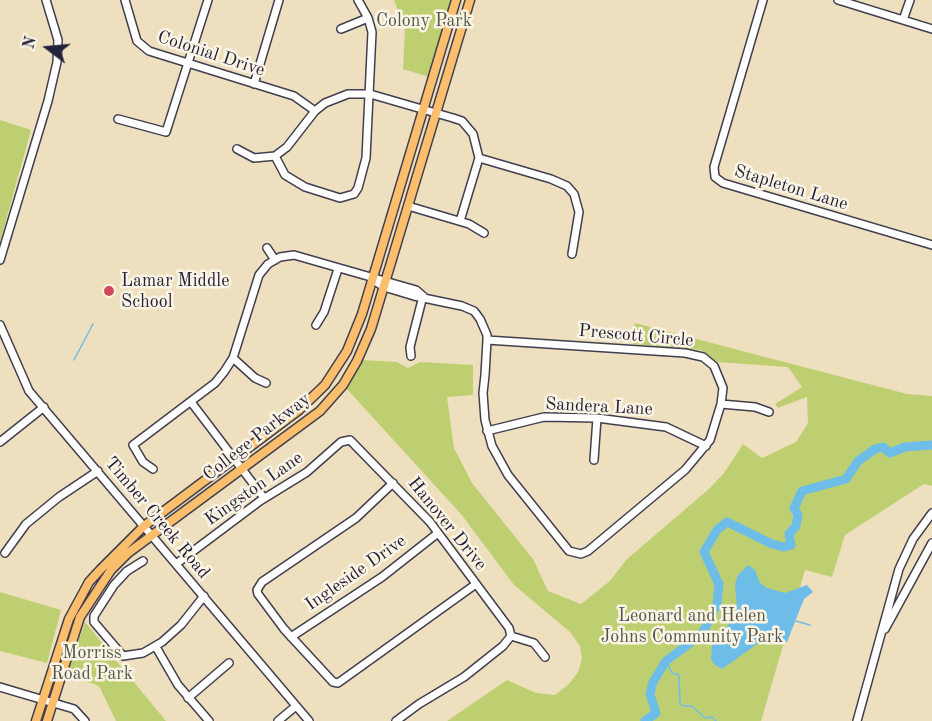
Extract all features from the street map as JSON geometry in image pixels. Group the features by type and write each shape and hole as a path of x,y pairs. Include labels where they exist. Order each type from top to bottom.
{"main road":[{"name":"College Parkway","path":"36,721 60,639 89,582 112,555 144,526 299,410 325,385 354,336 456,0"},
{"name":"College Parkway","path":"46,721 80,617 111,570 128,553 320,411 343,385 366,342 470,0"},
{"path":"451,19 463,24"}],"street":[{"path":"0,260 48,101 57,62 58,40 46,0"},
{"name":"Colonial Drive","path":"125,0 129,21 140,44 159,55 294,96 315,111"},
{"path":"118,119 166,132 208,0"},
{"path":"254,84 279,0"},
{"path":"275,156 285,175 299,185 340,198 354,194 366,158 372,32 368,18 358,0"},
{"name":"Stapleton Lane","path":"763,0 714,167 715,177 723,183 932,245"},
{"path":"838,0 932,28"},
{"path":"903,20 910,0"},
{"path":"341,29 368,18"},
{"path":"237,149 254,158 275,156 287,147 315,111 337,97 370,94 436,112 462,121 475,137 479,158 460,221"},
{"path":"479,158 551,179 567,186 574,194 579,212 572,254"},
{"path":"408,206 460,221 484,233"},
{"path":"267,248 275,260"},
{"path":"153,468 136,454 133,446 215,383 233,358 259,275 284,255 294,255 372,279 414,296 423,296 474,312 487,330 483,393 487,431"},
{"path":"316,325 324,312 338,269"},
{"path":"411,356 410,347 423,296"},
{"name":"Timber Creek Road","path":"0,325 29,391 309,721"},
{"name":"Prescott Circle","path":"487,339 691,354 707,359 714,366 722,382 722,404 706,446 685,470 581,555 569,551 508,475 487,431"},
{"path":"233,358 255,378 266,383"},
{"path":"191,402 264,498"},
{"path":"722,404 755,407 769,412"},
{"path":"0,442 44,406"},
{"name":"Sandera Lane","path":"487,431 544,417 597,418 666,427 706,446"},
{"path":"594,460 597,418"},
{"name":"Hanover Drive","path":"350,440 438,533 509,628 510,636"},
{"name":"Kingston Lane","path":"176,564 264,498 307,472 341,442 350,440"},
{"path":"5,553 26,524 58,497 98,471"},
{"path":"393,483 356,518 262,582 257,590 258,594 291,638 333,682 338,684 477,584"},
{"path":"857,721 902,561 932,513"},
{"name":"Ingleside Drive","path":"291,638 382,577 438,533"},
{"path":"882,633 932,543"},
{"path":"143,561 127,571 114,585 94,616 94,622 123,656 129,657 156,646 181,625 204,596"},
{"path":"396,721 464,677 503,646 510,636 534,643 545,657"},
{"path":"156,646 188,698 209,721"},
{"path":"188,698 230,663"},
{"path":"0,687 76,710 85,721"},
{"path":"278,721 296,705"}],"green space":[{"name":"Colony Park","path":"394,0 453,0 429,77 403,69 405,29"},
{"path":"0,120 31,130 0,242"},
{"name":"Leonard and Helen Johns Community Park","path":"635,323 907,394 932,396 932,486 924,484 845,535 832,577 805,570 761,721 447,721 507,680 536,693 555,695 569,684 578,672 582,659 580,646 570,632 514,585 461,514 345,387 363,360 397,362 408,368 420,362 473,365 473,395 447,397 454,448 472,483 533,559 548,591 581,604 610,581 626,560 710,488 724,473 743,444 762,458 796,442 808,423 807,397 778,408 775,404 802,387 788,367 717,362 701,350 633,344"},
{"name":"Morriss Road Park","path":"0,592 61,610 47,663 0,651"},
{"name":"Morriss Road Park","path":"85,622 166,721 116,721 99,686 67,674"}],"water":[{"path":"748,565 755,570 760,583 767,588 785,593 807,585 813,592 804,599 787,642 760,642 722,669 711,659 712,644 734,618 737,609 735,584 738,575"}],"waterway":[{"path":"74,360 93,324"},
{"path":"645,721 656,713 650,694 653,682 666,661 702,634 717,604 719,584 704,552 717,530 727,522 772,544 784,547 791,545 789,534 796,526 798,515 794,508 802,491 846,479 858,461 875,449 883,447 890,453 905,447 932,445"},
{"path":"796,621 810,625"},
{"path":"666,661 672,673 679,675 680,704 692,706 705,718 712,717 716,721"}],"place":[{"name":"Lamar Middle School","path":"109,291"}]}
